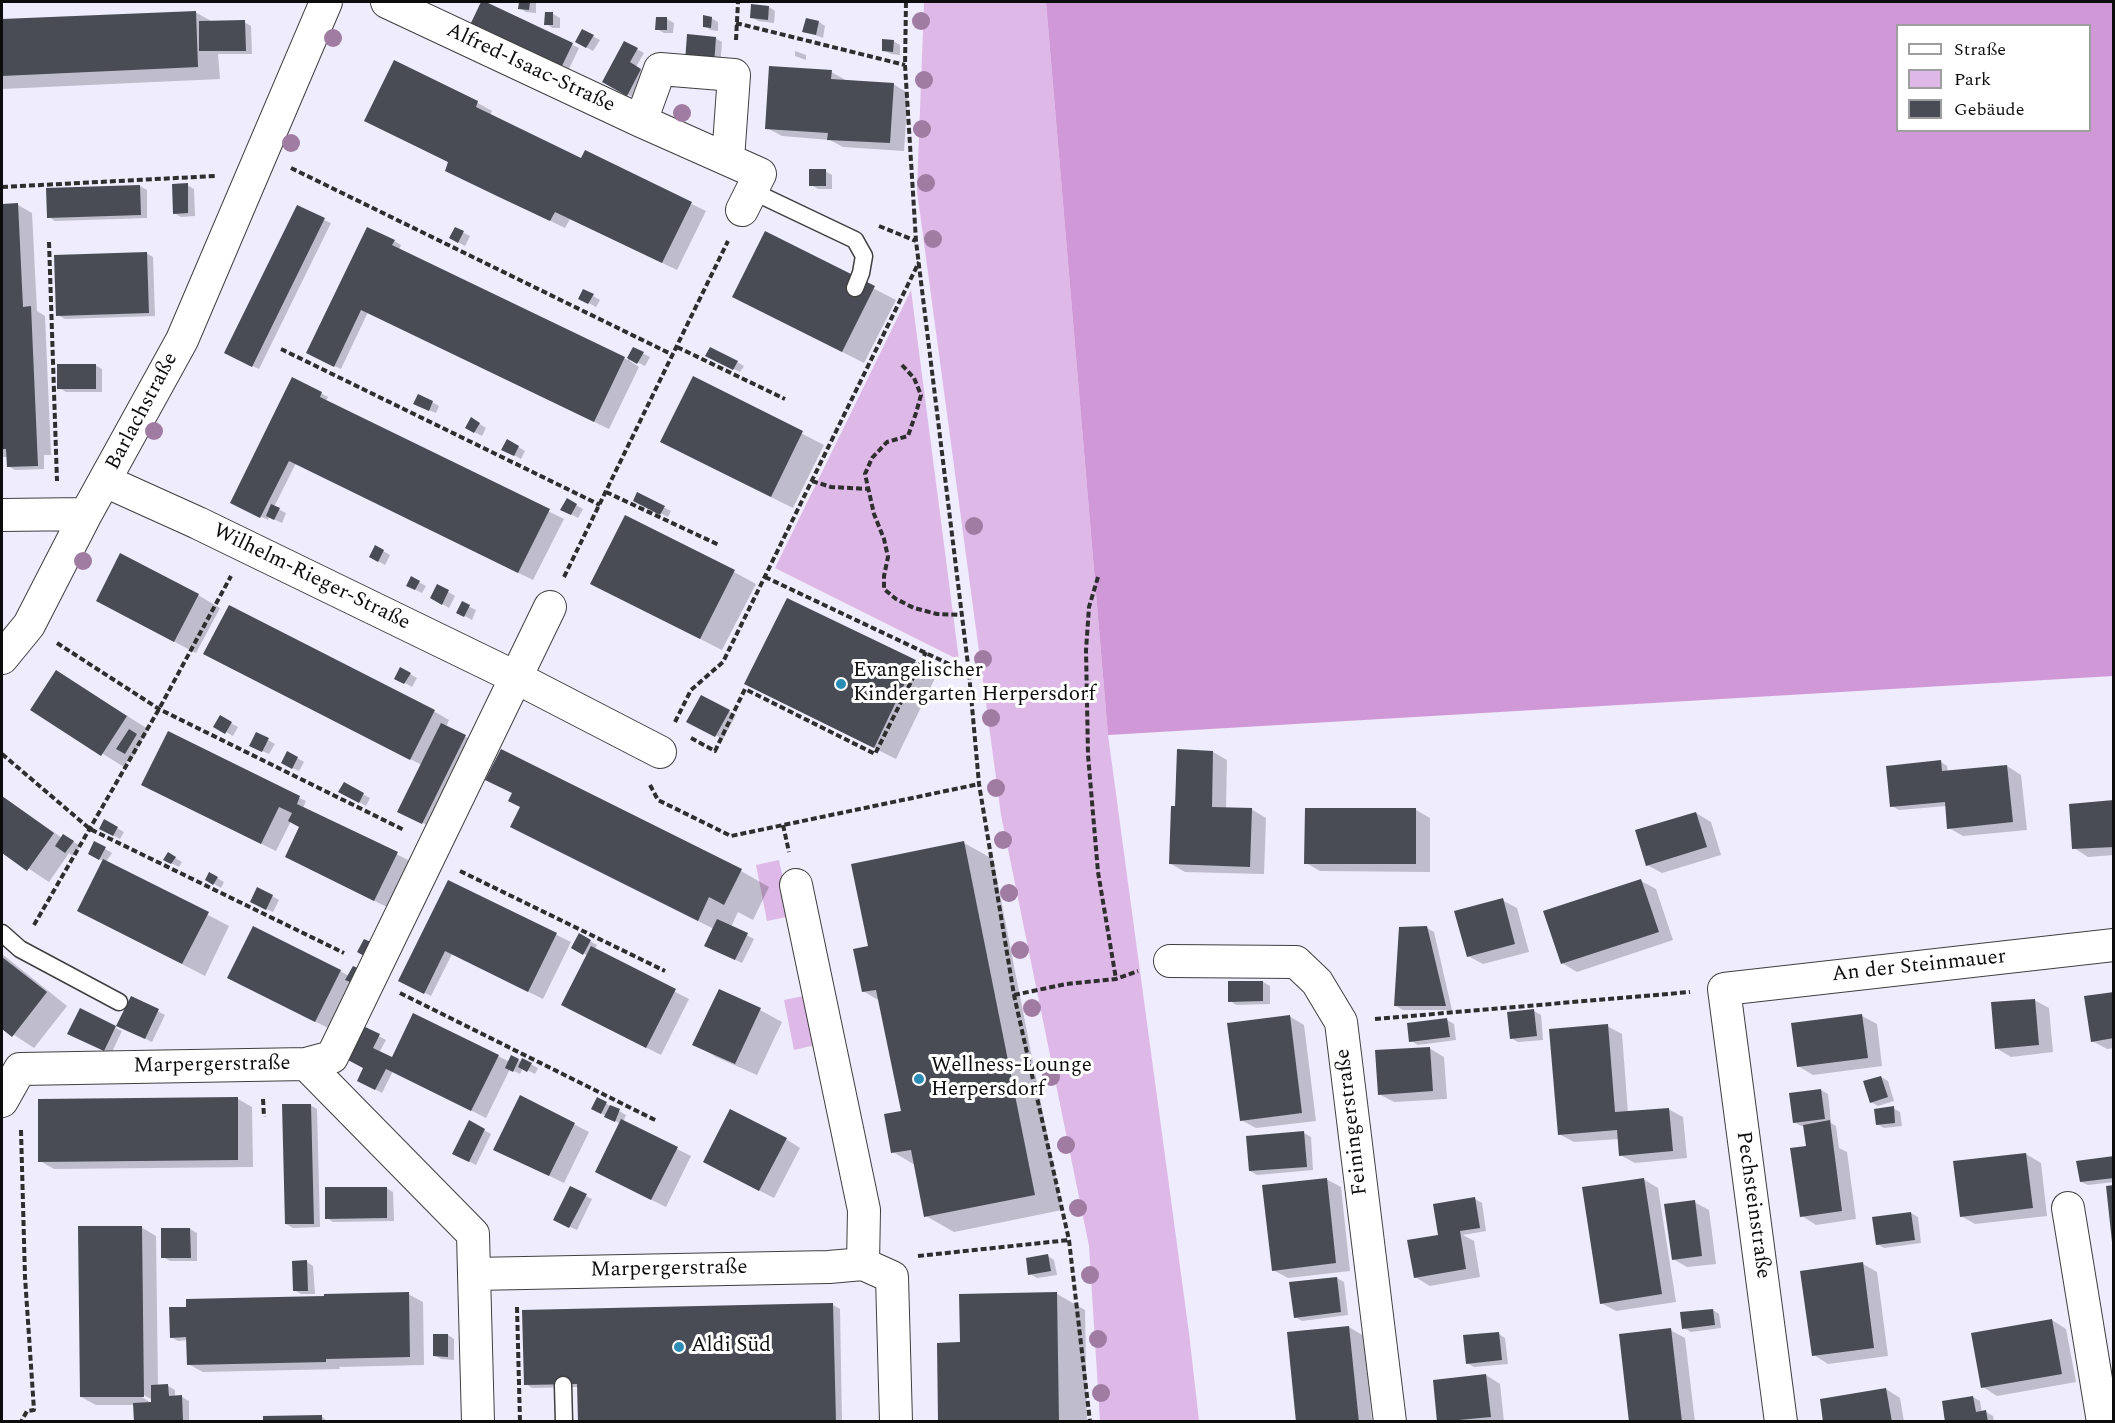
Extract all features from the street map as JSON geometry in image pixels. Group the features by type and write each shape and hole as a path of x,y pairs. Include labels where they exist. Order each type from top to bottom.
{"street":[{"name":"Barlachstraße","path":"2,658 29,625 72,514 105,481 182,340 326,2"},
{"name":"Alfred-Isaac-Straße","path":"387,2 760,174 747,201"},
{"name":"Alfred-Isaac-Straße","path":"641,121 660,69 734,75 728,159"},
{"name":"Wilhelm-Rieger-Straße","path":"105,481 515,678 666,740"},
{"path":"2,515 72,514"},
{"path":"306,1064 332,1057 549,607"},
{"path":"796,885 864,1210 863,1264"},
{"name":"An der Steinmauer","path":"1724,989 2114,945"},
{"name":"Feiningerstraße","path":"1170,961 1296,962 1317,982 1341,1022 1390,1422"},
{"name":"Pechsteinstraße","path":"1724,989 1781,1422"},
{"name":"Marpergerstraße","path":"2,1101 20,1069 306,1064 473,1234 478,1422"},
{"path":"2068,1208 2103,1422"},
{"name":"Marpergerstraße","path":"474,1274 818,1267 863,1264 892,1278 896,1422"}],"lane":[{"path":"747,201 855,240 864,256 855,288"},
{"path":"2,933 20,949 119,1002"},
{"path":"563,1385 564,1422"}],"path":[{"path":"906,2 905,65 916,241 969,673 979,784 1014,995 1069,1240 1089,1422"},
{"path":"736,23 905,65"},
{"path":"2,187 256,163 673,355"},
{"path":"549,607 747,201"},
{"path":"49,242 72,514"},
{"path":"919,261 723,662 691,690 646,779 658,800 731,836 979,784"},
{"path":"677,347 785,399"},
{"path":"281,349 600,504"},
{"path":"902,365 914,378 921,395 908,436 887,442 872,458 865,474 888,557 884,589 896,599 914,608 936,614 962,615"},
{"path":"812,481 831,487 868,489"},
{"path":"606,492 719,545"},
{"path":"20,949 159,709 246,547"},
{"path":"765,577 969,673"},
{"path":"1098,577 1089,608 1086,650 1088,755 1098,872 1116,979"},
{"path":"29,625 159,709 665,971"},
{"path":"666,740 715,751 745,689 875,754 926,652"},
{"path":"2,754 90,829 657,1121"},
{"path":"1014,995 1066,984 1116,979 1170,961"},
{"path":"1341,1022 1724,989"},
{"path":"21,1130 25,1278 34,1410 27,1411 21,1422"},
{"path":"863,1264 1069,1240"},
{"path":"516,1307 520,1422"}],"green space":[{"path":"924,2 1046,2 1108,735 1199,1421 1100,1421 1089,1246 1001,815 917,191"},
{"path":"911,290 959,660 775,568"},
{"path":"779,860 791,916 767,921 756,865"},
{"path":"808,995 819,1044 794,1050 784,1000"}],"shaded area":[{"path":"1046,2 2113,2 2113,676 1108,735"}],"building":[{"path":"481,2 486,2 573,43 560,70 469,27"},
{"path":"519,2 530,2 529,10 518,9"},
{"path":"751,4 769,6 768,20 750,18"},
{"path":"196,11 198,67 2,76 2,19"},
{"path":"545,12 553,12 553,25 544,25"},
{"path":"703,15 712,17 711,28 703,27"},
{"path":"656,17 667,17 667,30 655,30"},
{"path":"806,18 819,21 816,35 802,32"},
{"path":"245,20 246,51 199,51 199,21"},
{"path":"582,29 594,35 586,48 575,42"},
{"path":"687,34 716,37 714,65 685,62"},
{"path":"882,39 894,40 893,52 882,51"},
{"path":"624,41 638,48 630,62 641,69 627,96 602,82"},
{"path":"394,60 478,101 476,107 581,158 585,150 692,202 662,263 555,212 550,221 499,197 445,171 448,162 364,121"},
{"path":"769,66 832,70 831,79 894,83 890,143 827,140 828,133 765,129"},
{"path":"809,169 826,169 826,186 809,186"},
{"path":"188,183 188,213 173,214 172,184"},
{"path":"140,185 141,215 47,218 46,188"},
{"path":"18,203 23,307 31,306 38,466 7,467 6,449 2,449 2,204"},
{"path":"297,205 325,218 252,367 224,353"},
{"path":"367,227 395,240 392,245 625,357 594,422 361,310 334,367 306,353"},
{"path":"455,227 464,231 458,243 449,238"},
{"path":"765,231 875,286 842,352 732,297"},
{"path":"147,252 149,313 56,316 54,255"},
{"path":"583,289 594,294 588,304 578,299"},
{"path":"633,347 644,352 637,364 627,358"},
{"path":"710,347 738,361 733,370 705,356"},
{"path":"57,364 96,364 96,389 57,389"},
{"path":"693,376 803,431 771,497 660,442"},
{"path":"292,377 322,392 320,397 550,509 518,573 289,461 260,518 230,503"},
{"path":"418,394 433,401 429,411 413,404"},
{"path":"471,417 480,423 474,433 465,428"},
{"path":"507,439 519,446 514,456 501,450"},
{"path":"637,492 665,506 660,515 633,501"},
{"path":"567,498 577,504 571,515 560,510"},
{"path":"271,504 280,508 274,520 266,516"},
{"path":"625,515 735,570 700,639 590,584"},
{"path":"375,545 384,550 378,562 369,557"},
{"path":"120,553 199,594 174,642 96,601"},
{"path":"411,576 420,581 415,590 406,586"},
{"path":"437,584 449,590 442,605 430,598"},
{"path":"787,598 916,660 874,748 744,684"},
{"path":"462,601 470,605 464,617 456,613"},
{"path":"229,605 435,710 410,760 203,654"},
{"path":"400,667 411,673 404,684 394,679"},
{"path":"56,670 127,716 101,756 30,710"},
{"path":"701,695 730,710 715,737 686,722"},
{"path":"220,715 232,722 225,734 213,727"},
{"path":"441,723 466,735 422,824 397,812"},
{"path":"129,729 137,734 125,754 116,749"},
{"path":"168,731 300,796 297,804 398,852 374,901 285,857 299,827 288,821 292,813 279,807 261,844 141,785"},
{"path":"256,732 269,738 262,752 249,746"},
{"path":"501,749 742,869 724,905 709,897 698,921 510,827 520,807 508,801 512,793 485,780"},
{"path":"1177,749 1213,751 1212,807 1252,808 1250,867 1169,864 1171,806 1175,806"},
{"path":"287,751 298,757 292,769 281,763"},
{"path":"1941,760 1942,771 2007,765 2013,822 1947,829 1945,802 1890,807 1886,766"},
{"path":"344,782 364,793 359,803 338,792"},
{"path":"2,796 54,833 27,871 2,853"},
{"path":"2114,800 2114,847 2072,849 2069,804"},
{"path":"1305,808 1416,808 1416,864 1304,864"},
{"path":"1696,812 1707,847 1646,866 1635,830"},
{"path":"104,819 118,827 113,836 99,829"},
{"path":"63,834 74,841 65,853 55,846"},
{"path":"94,841 106,847 99,860 88,854"},
{"path":"964,841 1035,1195 924,1217 911,1150 891,1153 884,1114 901,1111 876,990 862,992 853,949 868,946 851,864"},
{"path":"168,852 176,857 171,864 163,860"},
{"path":"103,859 209,912 182,964 77,911"},
{"path":"209,872 218,877 213,885 205,880"},
{"path":"1641,879 1659,932 1561,964 1543,911"},
{"path":"448,880 557,933 528,992 445,951 424,994 398,981"},
{"path":"257,887 273,895 266,910 250,902"},
{"path":"1503,898 1515,944 1467,957 1454,911"},
{"path":"717,919 748,933 735,960 704,946"},
{"path":"253,926 341,970 315,1022 227,978"},
{"path":"1427,926 1446,1006 1394,1006 1399,927"},
{"path":"579,933 591,940 583,955 571,948"},
{"path":"364,939 373,943 366,957 357,952"},
{"path":"591,946 676,989 646,1048 561,1005"},
{"path":"2,957 47,992 12,1037 2,1029"},
{"path":"353,966 362,970 355,984 345,980"},
{"path":"1228,981 1263,981 1263,1001 1228,1002"},
{"path":"719,989 761,1008 735,1064 692,1045"},
{"path":"2114,992 2114,1038 2091,1042 2084,996"},
{"path":"131,996 159,1009 145,1039 116,1026"},
{"path":"2035,999 2039,1045 1995,1049 1991,1002"},
{"path":"80,1008 116,1026 104,1051 67,1034"},
{"path":"1534,1009 1537,1036 1510,1039 1507,1012"},
{"path":"413,1013 499,1055 471,1111 386,1069 375,1090 357,1081 363,1068 346,1059 363,1026 380,1034 373,1048 392,1057"},
{"path":"1862,1014 1868,1058 1797,1067 1791,1023"},
{"path":"1290,1015 1302,1113 1240,1121 1227,1023"},
{"path":"1447,1018 1450,1037 1409,1042 1407,1023"},
{"path":"1608,1024 1615,1112 1669,1108 1673,1151 1619,1156 1617,1130 1558,1135 1549,1029"},
{"path":"1430,1047 1433,1091 1378,1095 1375,1050"},
{"path":"511,1055 519,1059 513,1072 505,1068"},
{"path":"522,1058 532,1063 527,1072 518,1067"},
{"path":"1881,1076 1888,1097 1870,1103 1863,1081"},
{"path":"1821,1089 1825,1119 1793,1123 1789,1093"},
{"path":"520,1095 575,1123 549,1176 493,1150"},
{"path":"238,1097 238,1160 38,1162 38,1099"},
{"path":"597,1097 607,1102 601,1114 591,1109"},
{"path":"282,1104 311,1104 314,1224 285,1224"},
{"path":"610,1105 620,1109 615,1122 604,1117"},
{"path":"1894,1106 1895,1123 1876,1125 1874,1109"},
{"path":"730,1109 787,1138 759,1191 703,1162"},
{"path":"621,1119 678,1147 651,1200 595,1172"},
{"path":"469,1120 485,1129 469,1162 452,1154"},
{"path":"1830,1120 1842,1211 1800,1217 1790,1148 1806,1146 1803,1125"},
{"path":"1304,1131 1307,1167 1249,1171 1246,1136"},
{"path":"2026,1153 2033,1208 1960,1217 1953,1161"},
{"path":"2114,1156 2114,1178 2080,1182 2076,1161"},
{"path":"1327,1178 1336,1263 1272,1271 1262,1185"},
{"path":"1644,1178 1662,1294 1600,1304 1582,1187"},
{"path":"2114,1185 2114,1241 2112,1242 2106,1186"},
{"path":"570,1186 587,1194 569,1228 553,1220"},
{"path":"325,1187 387,1187 387,1218 325,1219"},
{"path":"1475,1197 1480,1228 1460,1231 1466,1269 1414,1278 1407,1240 1438,1235 1433,1204"},
{"path":"1695,1200 1702,1256 1672,1260 1664,1204"},
{"path":"1911,1212 1915,1240 1876,1245 1872,1217"},
{"path":"78,1226 142,1226 144,1397 80,1397"},
{"path":"161,1228 190,1228 191,1258 161,1258"},
{"path":"1048,1254 1051,1271 1028,1275 1026,1258"},
{"path":"307,1260 308,1291 293,1291 292,1261"},
{"path":"1863,1262 1874,1348 1812,1356 1800,1271"},
{"path":"1337,1277 1341,1312 1294,1318 1289,1282"},
{"path":"409,1292 410,1357 326,1359 326,1362 187,1365 186,1337 170,1338 169,1307 186,1307 186,1299"},
{"path":"1057,1292 1059,1422 938,1422 937,1343 960,1342 959,1294"},
{"name":"Aldi Süd","path":"833,1303 836,1422 578,1422 577,1384 524,1385 522,1310"},
{"path":"1713,1309 1715,1325 1682,1329 1680,1312"},
{"path":"2052,1319 2062,1374 1981,1388 1971,1333"},
{"path":"1349,1326 1359,1422 1296,1422 1287,1332"},
{"path":"1671,1328 1682,1422 1629,1422 1619,1334"},
{"path":"1499,1332 1502,1360 1466,1364 1463,1335"},
{"path":"433,1334 448,1334 448,1357 433,1356"},
{"path":"1486,1374 1491,1417 1437,1422 1433,1380"},
{"path":"168,1384 169,1396 182,1395 183,1421 134,1422 133,1403 151,1402 151,1385"},
{"path":"1886,1388 1892,1422 1823,1422 1820,1399"},
{"path":"1973,1396 1976,1412 1986,1410 1988,1422 1945,1422 1942,1401"},
{"path":"322,1415 322,1422 263,1422 263,1416"}],"place":[{"name":"Evangelischer Kindergarten Herpersdorf","path":"841,684"},
{"name":"Wellness-Lounge Herpersdorf","path":"919,1079"},
{"name":"Aldi Süd","path":"679,1347"}]}
